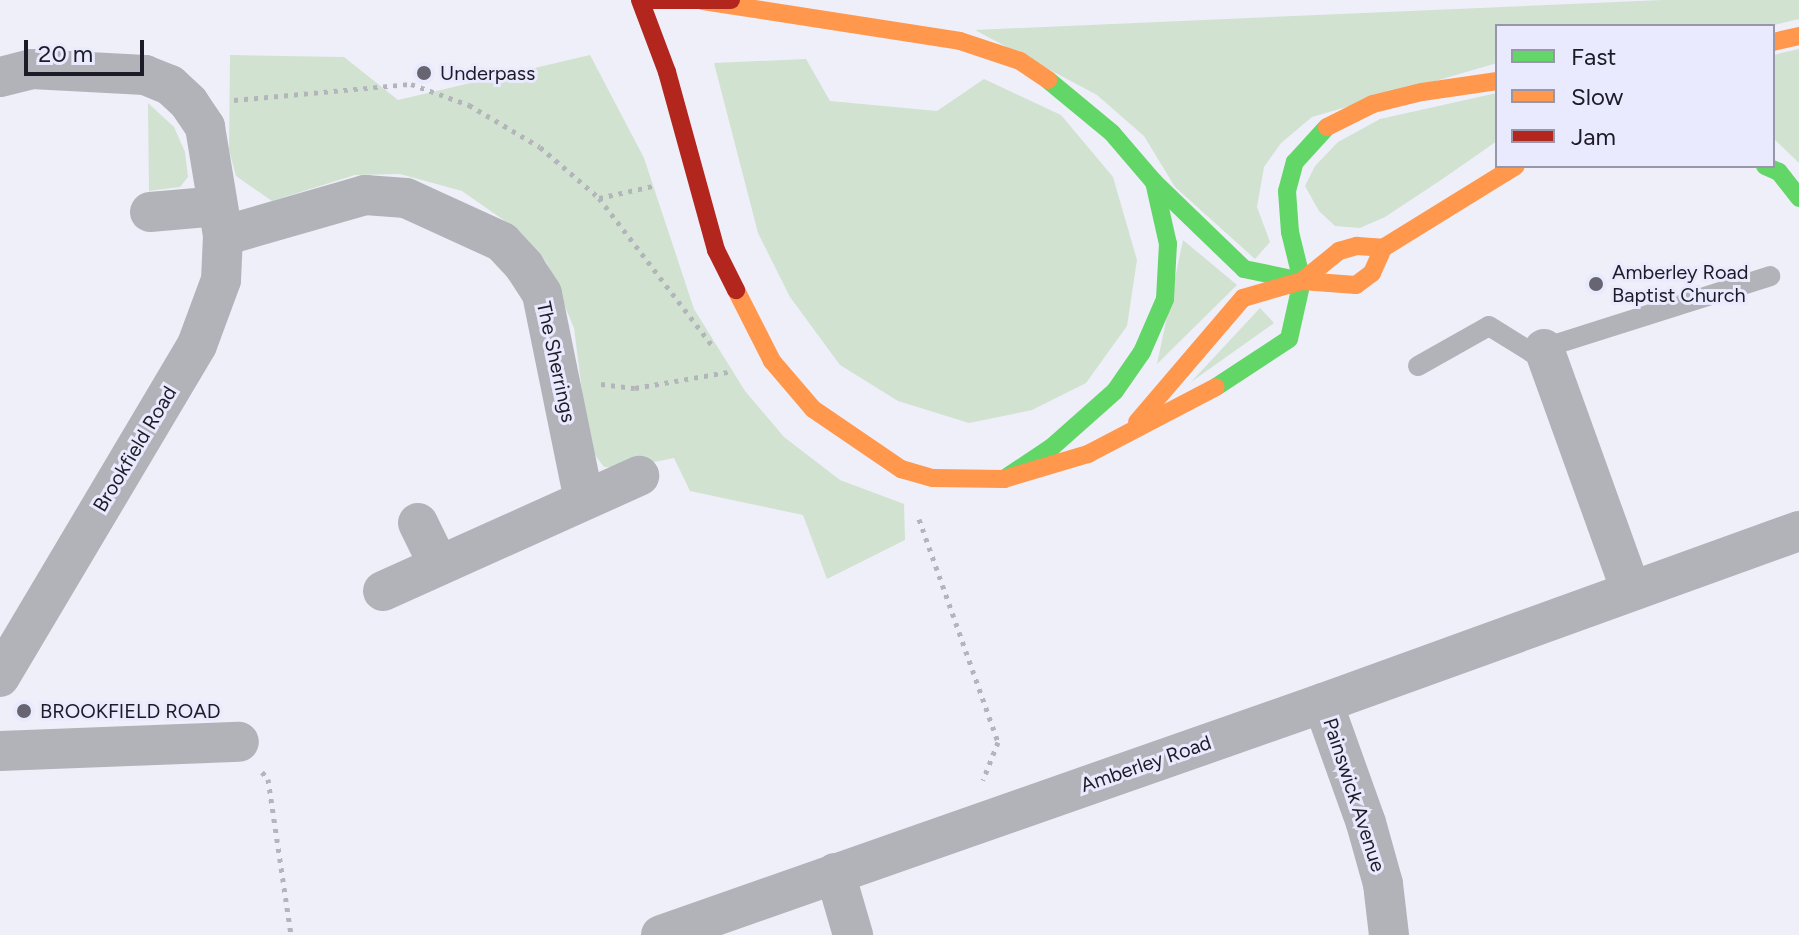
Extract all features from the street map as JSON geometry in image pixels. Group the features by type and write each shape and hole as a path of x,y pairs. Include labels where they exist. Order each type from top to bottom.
{"street":[{"path":"640,0 678,111 716,250 772,361 813,409 901,469 933,478 1004,479 1088,454 1130,430 1193,402 1289,339 1302,281 1290,232 1287,191 1295,162 1321,130 1373,104 1422,92 1495,81"},
{"path":"652,0 737,0"},
{"path":"703,1 960,41 1020,61 1064,91 1112,133 1154,182 1244,269 1302,281 1356,285 1372,273 1383,248"},
{"path":"1775,42 1799,36"},
{"name":"Brookfield Road","path":"0,77 32,69 145,75 170,85 189,103 205,127 220,221 221,280 197,345 0,677"},
{"path":"1130,430 1243,298 1302,281 1339,251 1357,246 1383,248 1437,218 1513,168"},
{"path":"1770,168 1779,172 1799,198"},
{"path":"1004,479 1052,447 1115,391 1142,352 1165,299 1166,285 1168,244 1154,182"},
{"name":"The Sherrings","path":"220,221 365,195 406,198 502,242 524,266 542,294 560,369 584,500"},
{"path":"150,212 220,221"},
{"path":"1544,349 1631,590"},
{"path":"383,591 639,476"},
{"path":"418,523 438,564"},
{"name":"Amberley Road","path":"661,935 1323,703 1799,531"},
{"name":"Painswick Avenue","path":"1323,703 1366,823 1383,884 1389,935"},
{"path":"0,751 239,742"},
{"path":"835,873 853,935"}],"lane":[{"path":"1418,366 1489,326 1531,352 1770,276"}],"path":[{"path":"189,103 411,84 469,105 540,147 599,198 733,372"},
{"path":"599,198 663,184"},
{"path":"560,369 619,388 746,368"},
{"path":"915,510 998,742 963,828"},
{"path":"239,742 268,779 291,935"}],"green space":[{"path":"1662,0 1799,0 1799,19 1775,25 1495,24 1495,64 1312,117 1281,143 1264,167 1257,207 1270,242 1255,259 1175,187 1144,136 1097,95 975,30"},
{"path":"1799,49 1799,163 1775,140 1775,55"},
{"path":"230,55 344,57 398,100 590,55 644,158 694,309 745,391 784,437 840,480 904,504 905,540 827,579 803,515 690,491 674,458 625,468 604,467 589,447 574,328 547,263 518,230 462,191 400,174 355,175 272,201 236,176 229,150"},
{"path":"806,59 830,101 937,111 984,79 1061,115 1113,177 1137,260 1127,326 1086,383 1032,410 969,423 898,401 840,365 790,297 758,233 714,63"},
{"path":"1495,93 1495,142 1385,217 1360,228 1335,226 1319,211 1305,186 1315,166 1338,142 1380,119"},
{"path":"148,103 174,127 185,152 188,177 180,187 149,191"},
{"path":"1183,240 1237,285 1157,364"},
{"path":"1260,308 1274,323 1191,382"}],"traffic: fast":[{"path":"1048,80 1112,133 1154,182 1244,269 1302,281 1290,232 1287,191 1295,162 1327,127"},
{"path":"1770,168 1779,172 1799,198"},
{"path":"1004,479 1052,447 1115,391 1142,352 1165,299 1168,244 1154,182"},
{"path":"1216,387 1289,339 1302,281"}],"traffic: slow":[{"path":"703,1 960,41 1020,61 1048,80"},
{"path":"1775,42 1799,36"},
{"path":"1327,127 1373,104 1422,92 1495,81"},
{"path":"1302,281 1339,251 1357,246 1383,248 1513,168"},
{"path":"1137,422 1243,298 1302,281 1356,285 1372,273 1383,248"},
{"path":"736,290 772,361 813,409 901,469 933,478 1004,479 1088,454 1216,387"}],"traffic: jam":[{"path":"640,0 667,72 716,250 736,290"},
{"path":"652,0 731,0"}],"place":[{"name":"Underpass","path":"424,73"},
{"name":"Amberley Road Baptist Church","path":"1596,284"},
{"name":"BROOKFIELD ROAD","path":"24,711"}]}
